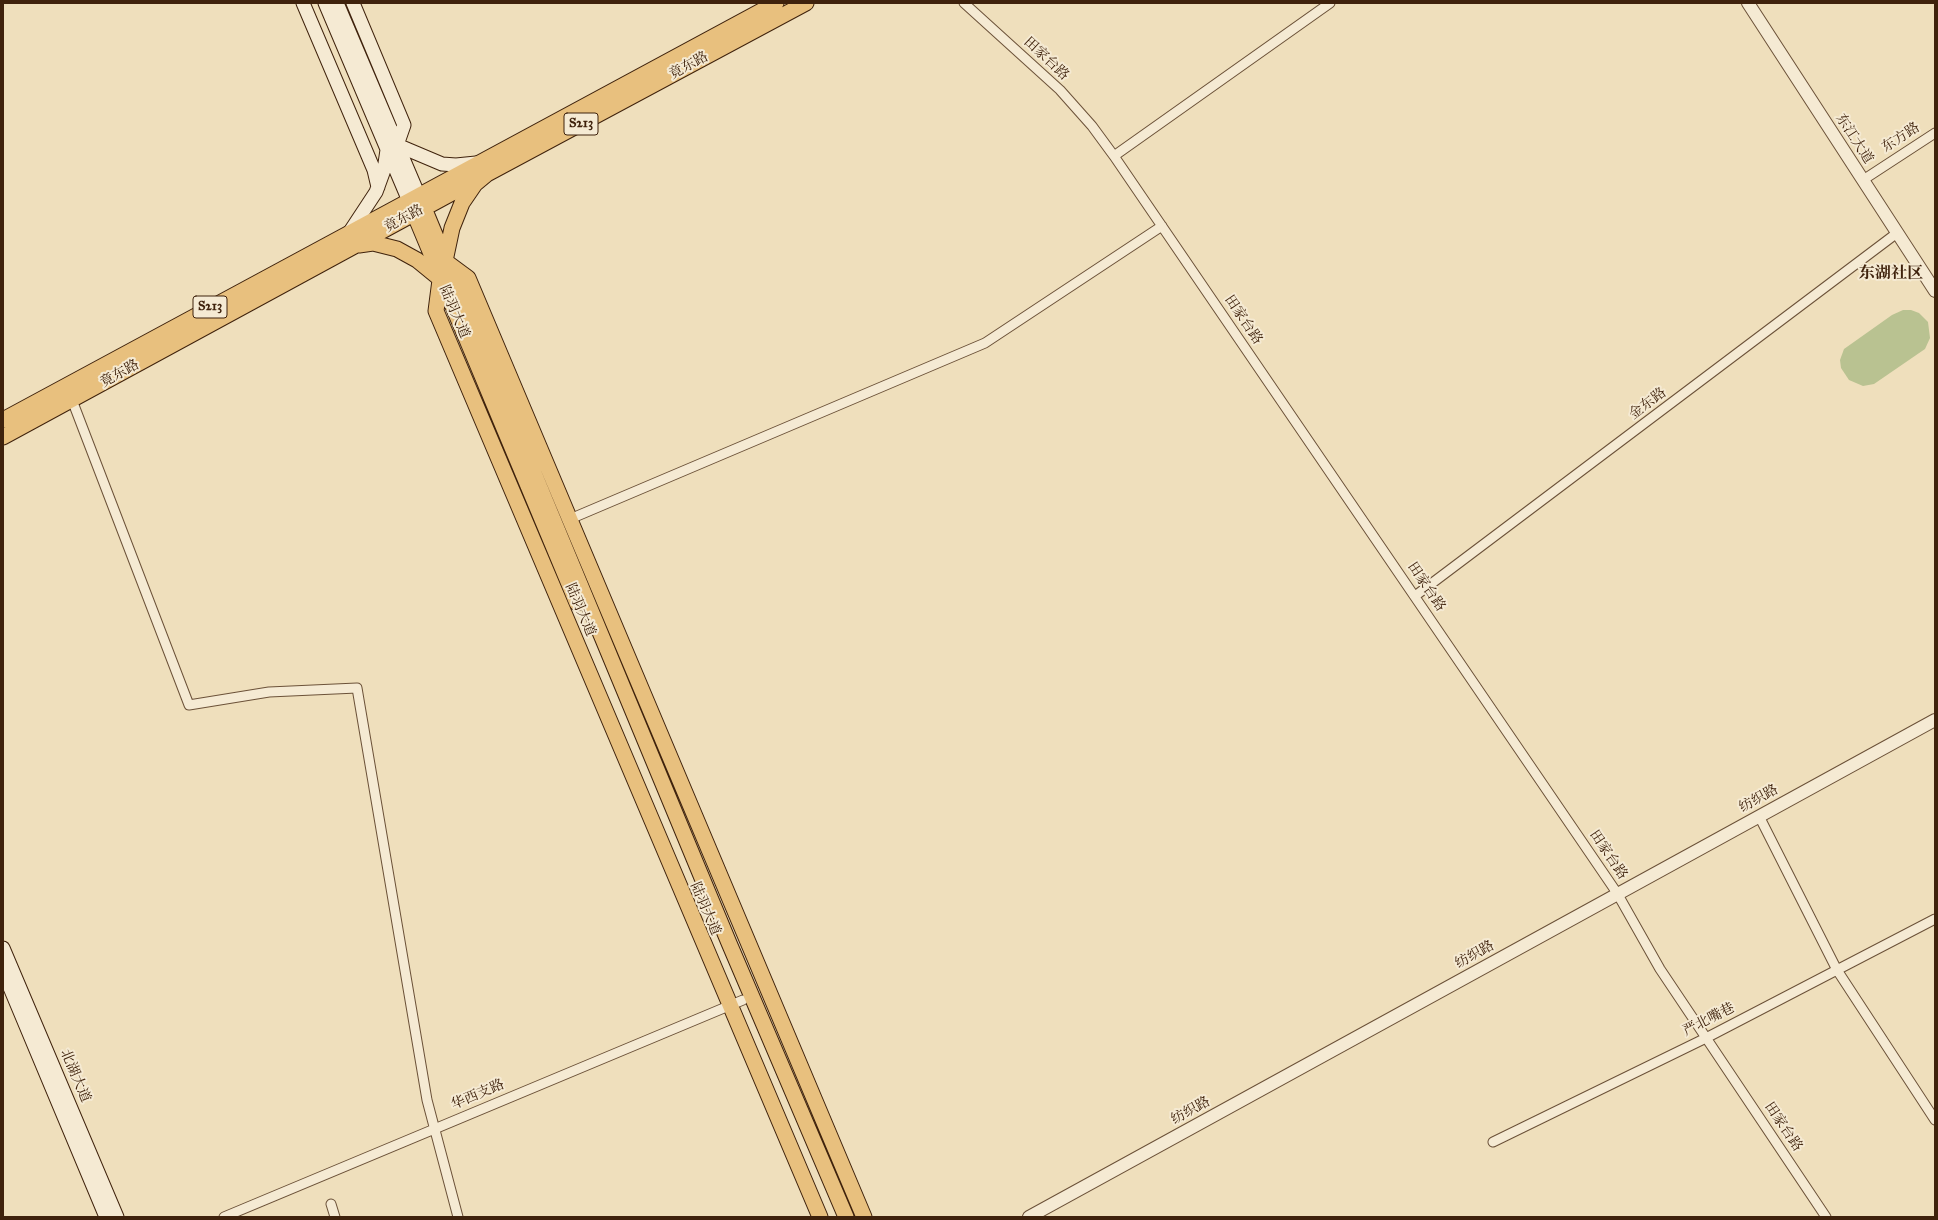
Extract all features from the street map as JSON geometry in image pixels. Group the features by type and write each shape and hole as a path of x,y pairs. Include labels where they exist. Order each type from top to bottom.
{"main road":[{"path":"303,3 370,160 378,187"},
{"name":"陆羽大道","path":"325,3 392,147"},
{"name":"陆羽大道","path":"337,3 392,147 416,205 440,279"},
{"path":"353,3 404,125 392,147 378,187 361,216 352,239 397,249 417,260 440,279 436,310 736,1003 836,1217"},
{"name":"竟东路","path":"3,420 416,205 776,3"},
{"name":"竟东路","path":"484,168 806,3"},
{"path":"392,147 442,164 484,168 462,204 452,228 445,260 468,278 864,1217"},
{"name":"陆羽大道","path":"416,205 445,260 726,936 846,1217"},
{"name":"竟东路","path":"3,437 72,400 352,239"},
{"name":"北湖大道","path":"3,948 117,1217"},
{"name":"北湖大道","path":"3,971 106,1217"},
{"path":"736,1003 820,1217"}],"street":[{"name":"田家台路","path":"964,3 1060,90 1092,126 1114,156 1617,894 1660,969 1826,1217"},
{"path":"1114,156 1330,3"},
{"name":"东江大道","path":"1748,3 1935,291"},
{"name":"东方路","path":"1863,180 1935,133"},
{"path":"570,519 984,343 1162,226"},
{"name":"金东路","path":"1415,596 1897,233"},
{"path":"72,400 189,705 269,692 357,688 434,1129 458,1217"},
{"name":"纺织路","path":"1029,1217 1935,720"},
{"path":"1759,816 1838,970 1935,1120"},
{"name":"严北嘴巷","path":"1493,1142 1706,1038 1935,919"},
{"name":"华西支路","path":"224,1217 736,1003"},
{"path":"331,1204 335,1217"}],"green space":[{"path":"1903,310 1911,310 1919,313 1928,322 1930,338 1925,349 1874,384 1863,386 1849,380 1841,368 1840,360 1844,349 1892,315"}],"district":[{"name":"东湖社区","path":"1891,274"}]}
